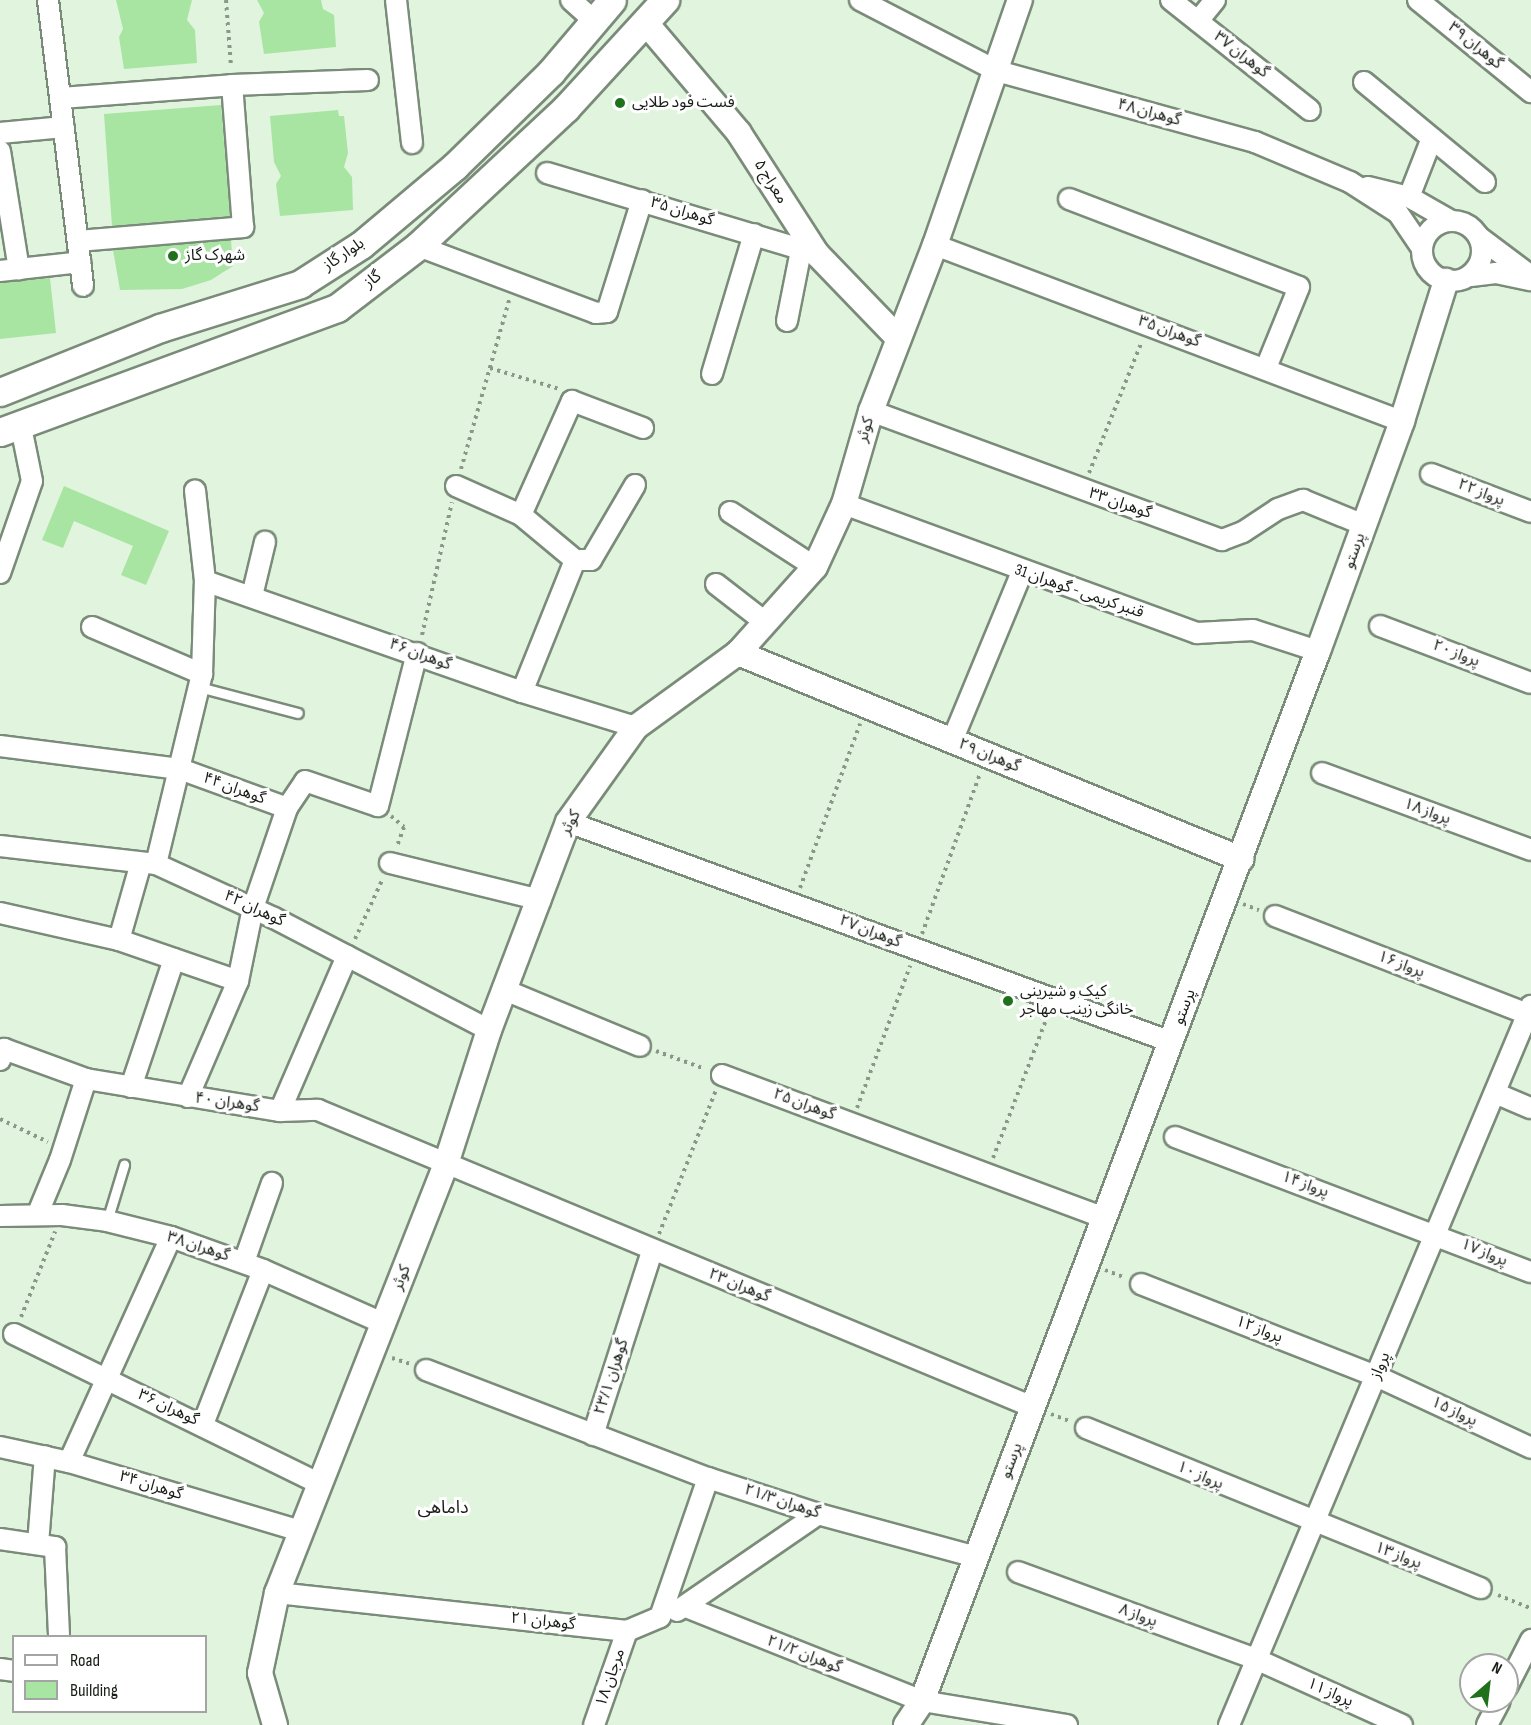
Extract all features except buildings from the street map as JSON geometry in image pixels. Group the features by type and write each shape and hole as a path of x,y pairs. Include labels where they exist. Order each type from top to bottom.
{"main road":[{"name":"بلوار گاز","path":"0,392 160,328 300,284 361,245 455,166 551,72 612,0"},
{"name":"گاز","path":"10,427 337,308 418,246 566,108 665,0"}],"street":[{"path":"48,0 83,286"},
{"path":"396,0 412,143"},
{"path":"571,0 594,21"},
{"name":"گوهران ۴۸","path":"861,0 997,71 1255,142 1350,182 1398,213 1421,247"},
{"name":"کوثر","path":"274,1725 260,1673 277,1593 385,1324 447,1161 489,1030 541,900 568,822 636,727 738,653 815,567 844,504 871,411 935,245 1020,0"},
{"name":"گوهران ۳۷","path":"1171,0 1310,110"},
{"path":"1198,21 1215,0"},
{"name":"گوهران ۳۹","path":"1418,0 1531,92"},
{"name":"معراج ۵","path":"645,22 739,133 809,252 898,338"},
{"path":"61,98 232,85 369,80"},
{"path":"1364,82 1485,182"},
{"path":"78,241 243,227 232,85"},
{"path":"0,133 64,127"},
{"path":"1408,197 1432,138"},
{"path":"0,151 10,270 81,262"},
{"name":"گوهران ۳۵","path":"547,172 809,252"},
{"path":"1350,182 1408,197 1451,221 1467,225 1479,237 1531,276"},
{"path":"1069,199 1299,287 1266,368"},
{"path":"418,246 596,313 607,312 642,200"},
{"path":"1451,221 1431,228 1421,247 1423,262 1432,275 1446,281 1496,273 1531,281"},
{"path":"712,374 754,234"},
{"path":"1471,276 1480,265 1483,251 1479,237"},
{"name":"گوهران ۳۵","path":"935,245 1402,421"},
{"path":"788,321 809,252"},
{"name":"پرستو","path":"906,1725 922,1701 1226,898 1402,421 1446,281"},
{"path":"520,515 572,401 643,428"},
{"name":"گوهران ۳۳","path":"871,411 1082,491 1222,540 1243,532 1278,509 1303,500 1364,525"},
{"path":"0,573 32,481 10,427"},
{"name":"پرواز ۲۲","path":"1431,474 1531,512"},
{"path":"456,486 520,515 575,560 591,560 635,485"},
{"path":"119,940 149,864 180,769 201,680 205,580 195,491"},
{"name":"قنبر کریمی - گوهران 31","path":"844,504 1022,572 1197,633 1253,630 1318,651"},
{"path":"730,512 815,567"},
{"path":"252,596 265,542"},
{"path":"522,692 575,560"},
{"path":"952,741 1022,572"},
{"name":"گوهران ۴۶","path":"205,580 522,692 636,727"},
{"path":"716,584 765,622"},
{"name":"پرواز ۲۰","path":"1380,626 1531,683"},
{"path":"92,627 201,680"},
{"path":"378,806 417,653"},
{"name":"گوهران ۲۹","path":"738,653 1240,859"},
{"name":"گوهران ۴۴","path":"0,746 180,769 287,808 305,781 378,806"},
{"name":"پرواز ۱۸","path":"1322,773 1531,850"},
{"path":"188,1097 238,981 253,908 287,808"},
{"name":"گوهران ۲۷","path":"568,822 1171,1042"},
{"name":"گوهران ۴۲","path":"0,846 149,864 253,908 489,1030"},
{"path":"390,862 541,900"},
{"path":"0,912 119,940 238,981"},
{"name":"پرواز ۱۶","path":"1275,916 1529,1010"},
{"path":"280,1111 347,956"},
{"path":"131,1087 174,958"},
{"path":"505,990 640,1046"},
{"name":"پرواز","path":"1229,1725 1529,1010"},
{"name":"گوهران ۴۰","path":"2,1054 86,1079 131,1087 280,1111 318,1110 447,1161"},
{"name":"گوهران ۲۵","path":"722,1075 1105,1218"},
{"path":"38,1213 63,1150 86,1079"},
{"path":"1495,1093 1531,1108"},
{"name":"پرواز ۱۴","path":"1175,1137 1436,1234"},
{"name":"گوهران ۲۳","path":"447,1161 652,1251 1033,1407"},
{"path":"244,1262 272,1183"},
{"name":"گوهران ۳۸","path":"0,1216 38,1213 62,1215 107,1221 171,1237 244,1262 385,1324"},
{"name":"پرواز ۱۷","path":"1436,1234 1531,1272"},
{"path":"69,1462 171,1237"},
{"name":"گوهران ۲۳/۱","path":"426,1371 592,1435 652,1251"},
{"path":"203,1424 263,1270"},
{"name":"پرواز ۱۲","path":"1141,1284 1377,1376"},
{"name":"گوهران ۳۶","path":"14,1334 203,1424 320,1484"},
{"name":"پرواز ۱۵","path":"1377,1376 1531,1448"},
{"name":"پرواز ۱۰","path":"1086,1428 1315,1523"},
{"name":"گوهران ۲۱/۳","path":"592,1435 708,1478 818,1514 976,1557"},
{"name":"گوهران ۳۴","path":"0,1447 69,1462 300,1531"},
{"path":"38,1544 45,1456"},
{"path":"660,1617 708,1478"},
{"name":"گوهران ۲۱","path":"277,1593 627,1631 686,1607 818,1514"},
{"name":"پرواز ۱۳","path":"1315,1523 1481,1588"},
{"path":"0,1539 55,1547 59,1635"},
{"name":"پرواز ۸","path":"1018,1572 1258,1660"},
{"name":"گوهران ۲۱/۲","path":"686,1607 922,1701 1067,1725"},
{"name":"مرجان ۱۸","path":"594,1725 627,1631"},
{"path":"1519,1664 1531,1640"},
{"name":"پرواز ۱۱","path":"1258,1660 1402,1725"}],"lane":[{"path":"201,680 298,713"},
{"path":"107,1221 124,1165"}],"path":[{"path":"226,0 232,85"},
{"path":"417,653 456,486 509,298 523,285"},
{"path":"1082,491 1148,324"},
{"path":"490,368 566,391 572,401"},
{"path":"794,903 867,706"},
{"path":"851,1122 987,755"},
{"path":"347,956 404,827 378,806"},
{"path":"1226,898 1275,916"},
{"path":"987,1173 1054,1000"},
{"path":"640,1046 722,1075 652,1251"},
{"path":"0,1119 63,1150"},
{"path":"14,1334 62,1215"},
{"path":"1087,1263 1141,1284"},
{"path":"374,1351 426,1371"},
{"path":"1033,1407 1086,1428"},
{"path":"1481,1588 1531,1608"}],"place":[{"name":"فست فود طلایی","path":"620,103"},
{"name":"شهرک گاز","path":"173,256"},
{"name":"کیک و شیرینی خانگی زینب مهاجر","path":"1008,1001"}],"district":[{"name":"داماهی","path":"443,1508"}]}
